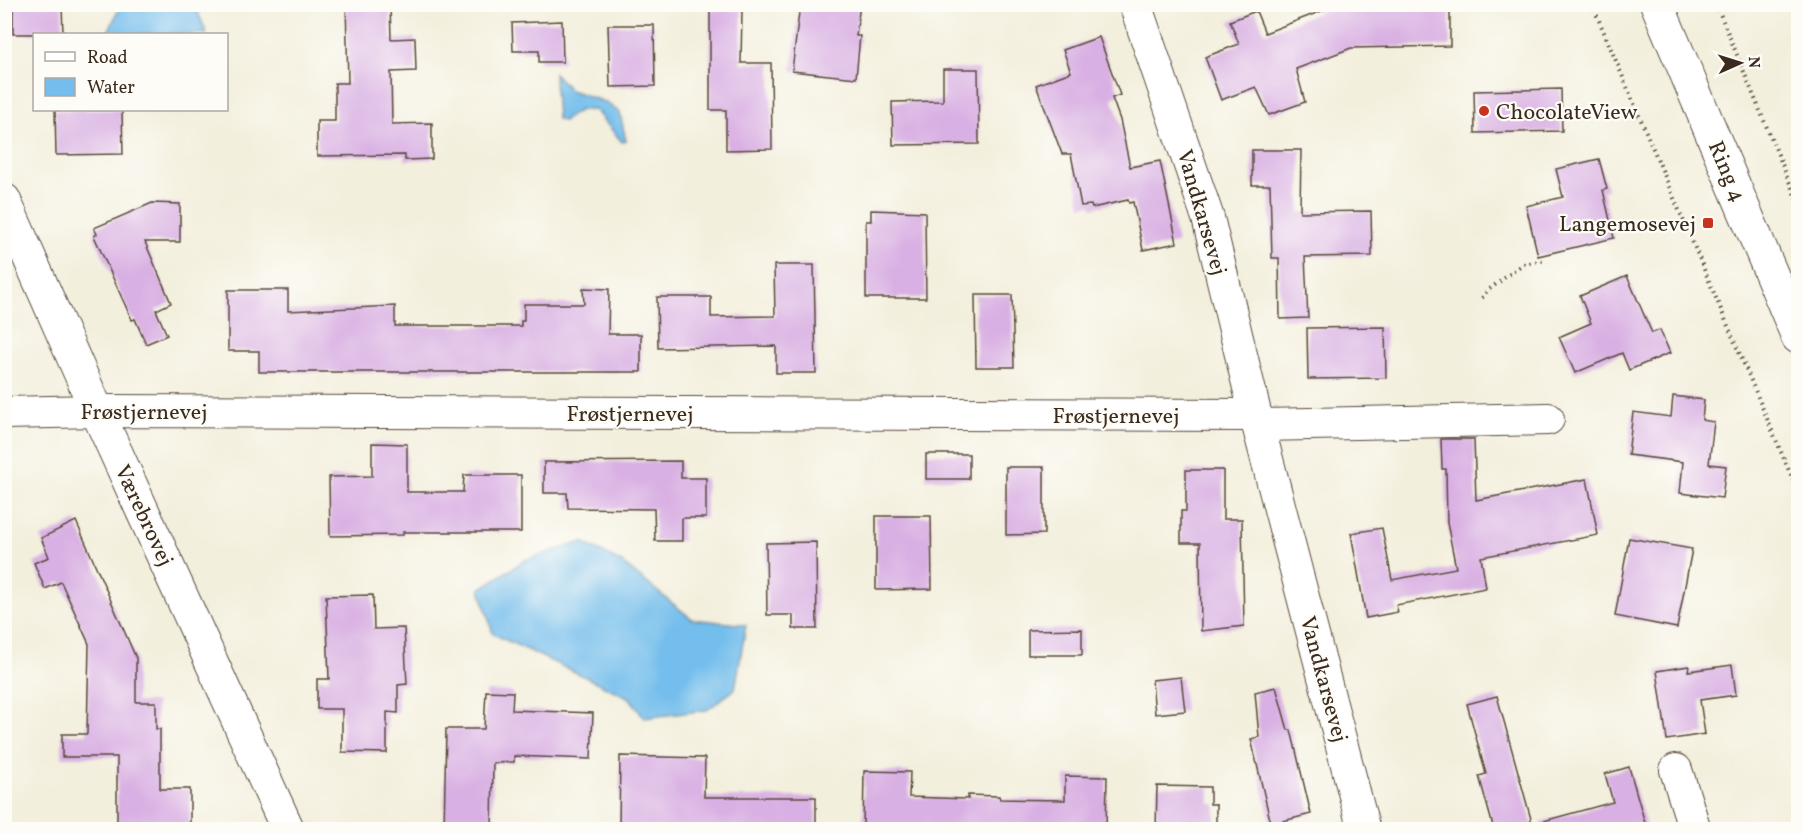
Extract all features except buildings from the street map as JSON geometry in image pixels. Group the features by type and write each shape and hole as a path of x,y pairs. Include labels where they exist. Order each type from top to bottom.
{"street":[{"name":"Vandkarsevej","path":"1135,4 1208,218 1257,420 1364,830"},
{"name":"Ring 4","path":"1657,4 1798,337"},
{"name":"Værebrovej","path":"4,200 97,411 288,830"},
{"name":"Frøstjernevej","path":"4,413 97,411 1257,420"},
{"path":"1257,420 1548,419"},
{"path":"1676,770 1695,830"}],"path":[{"path":"1592,4 1798,492"},
{"path":"1716,4 1798,203"},
{"path":"1482,298 1486,291 1523,264 1546,260"}],"water":[{"path":"121,5 195,5 207,33 107,33"},
{"path":"554,73 570,90 605,102 620,113 626,141 622,142 595,110 580,110 563,121 557,119"},
{"path":"582,542 622,563 692,619 746,625 735,689 707,710 644,718 630,698 493,634 480,589 525,560"}],"place":[{"name":"ChocolateView","path":"1484,111"},
{"name":"Langemosevej","path":"1708,223"}]}
